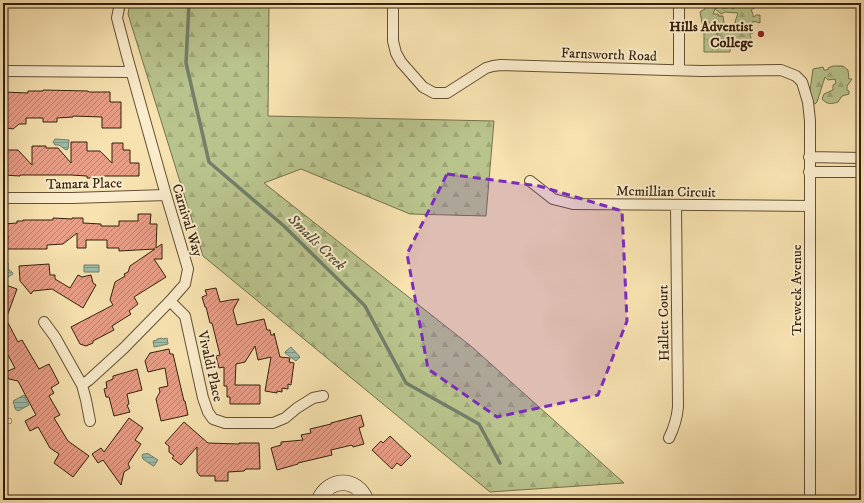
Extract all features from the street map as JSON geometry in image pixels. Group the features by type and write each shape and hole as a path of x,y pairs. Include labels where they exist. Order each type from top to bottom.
{"main road":[{"path":"319,500 323,492 328,487 342,482 357,487 362,492 366,500"}],"street":[{"name":"Carnival Way","path":"82,385 90,380 124,348 170,301 185,284 188,269 117,18 120,3"},
{"name":"Farnsworth Road","path":"393,3 393,34 396,53 401,62 423,87 434,93 447,93 486,68 501,65 702,71 781,70 796,76 802,82"},
{"path":"679,3 679,70"},
{"path":"3,71 132,72"},
{"name":"Treweek Avenue","path":"802,82 808,102 810,121 810,500"},
{"path":"809,157 861,158"},
{"path":"809,172 861,172"},
{"name":"Mcmillian Circuit","path":"530,181 553,199 573,204 810,206"},
{"name":"Tamara Place","path":"3,198 72,198 166,195"},
{"name":"Hallett Court","path":"669,438 677,419 678,406 676,205"},
{"name":"Vivaldi Place","path":"170,301 185,316 203,398 208,412 213,419 224,423 273,423 285,418 313,398 323,396"},
{"path":"44,322 55,337 82,385 90,421"}],"lane":[{"path":"3,421 9,421"}],"highlighted area":[{"path":"447,174 539,186 622,211 627,321 598,395 497,417 428,369 407,254"}],"green space":[{"path":"130,3 269,3 268,116 494,121 486,216 410,214 301,169 264,183 472,347 624,483 490,492 203,256 128,14"},
{"path":"707,3 717,3 715,9 721,5 724,9 730,7 733,9 739,7 740,5 735,3 757,3 756,7 751,10 753,17 760,15 760,23 753,21 753,25 750,27 753,33 750,34 751,39 748,44 749,46 742,48 735,46 731,38 726,37 718,42 713,37 722,27 721,25 718,27 717,31 708,32 703,28 700,12 705,8","holes":["715,9 721,14 725,12 738,13 735,22 736,27 726,29 723,16 713,14"]},
{"path":"704,29 713,29 720,39 731,39 730,52 704,52"},
{"path":"833,66 843,66 848,70 849,79 852,79 847,86 849,94 842,96 836,103 830,104 824,101 822,99 824,94 833,90 833,85 836,83 835,79 828,80 825,77 817,102 815,104 811,103 809,98 813,69 823,67 824,70 828,70 828,68"}],"shaded area":[{"path":"55,139 69,140 68,149 66,150 59,145 55,145 53,142"},
{"path":"3,262 8,263 8,269 13,274 8,277 3,270"},
{"path":"84,265 99,265 99,272 84,272"},
{"path":"167,338 168,344 154,347 153,341"},
{"path":"291,347 300,357 296,361 285,353"},
{"path":"24,395 29,405 18,411 14,406 13,401"},
{"path":"147,453 158,460 154,466 143,459 143,454"}],"building":[{"path":"28,91 110,92 110,102 121,102 121,128 102,128 102,117 73,116 57,118 57,122 43,122 43,118 26,118 26,124 19,124 13,129 7,128 7,103 3,103 3,92 28,93"},
{"path":"71,142 87,142 87,151 100,151 112,163 112,143 123,143 123,150 130,150 130,163 139,163 139,176 100,176 98,178 87,178 87,176 71,175 3,175 3,150 18,150 32,165 32,146 58,148 71,163"},
{"path":"138,214 151,214 150,224 157,224 156,248 162,244 162,259 154,259 166,277 134,297 138,304 129,311 131,314 112,326 114,330 86,346 80,344 71,327 113,305 110,300 115,282 125,276 124,274 128,272 130,266 155,249 119,251 119,248 107,248 107,240 86,240 86,248 77,248 77,233 63,244 47,245 47,249 7,249 8,236 3,236 3,224 17,223 17,221 23,220 83,218 83,223 101,224 101,226 119,226 119,221 138,221"},
{"path":"49,264 50,275 55,275 55,279 70,288 78,275 82,277 91,275 93,283 96,285 83,308 52,289 33,291 31,294 20,281 19,266"},
{"path":"3,284 17,289 6,319 18,342 22,340 39,369 49,364 59,383 51,388 54,393 49,396 60,415 54,418 68,441 89,456 73,477 54,463 59,454 50,448 38,427 30,431 25,421 36,415 18,381 9,379 6,374 8,371 15,368 3,346"},
{"path":"216,288 220,302 239,299 233,310 237,325 264,319 267,330 270,330 271,335 274,335 274,333 280,357 290,358 289,362 294,363 291,385 288,384 288,389 282,388 282,392 277,391 277,393 265,391 271,357 258,360 255,346 245,362 236,364 235,385 260,385 260,404 230,404 230,397 227,397 227,386 224,386 224,367 219,368 216,356 220,355 212,323 210,323 202,297 207,295 205,290"},
{"path":"169,349 170,354 173,354 188,415 161,421 156,399 160,392 159,388 168,386 165,368 148,372 145,361 150,353"},
{"path":"137,369 142,390 127,394 129,404 127,405 130,412 114,416 109,397 106,397 104,389 107,388 106,382 113,379 113,376"},
{"path":"361,415 364,426 359,428 364,444 331,450 332,455 298,463 277,470 271,448 281,445 281,442 303,440 301,435 311,433 310,429"},
{"path":"129,418 143,428 135,440 141,444 128,464 130,468 124,472 121,485 103,460 98,463 92,454 101,448 104,452"},
{"path":"184,422 208,443 259,443 260,469 246,469 244,471 228,472 228,481 215,481 215,476 200,476 197,472 197,447 181,465 172,458 174,456 169,452 169,446 165,443"},
{"path":"390,436 411,456 401,466 397,463 392,469 372,450 381,441 383,443"}],"waterway":[{"name":"Smalls Creek","path":"189,3 186,63 209,162 284,226 365,306 406,383 479,424 500,463"}],"place":[{"name":"Hills Adventist College","path":"761,34"}]}
